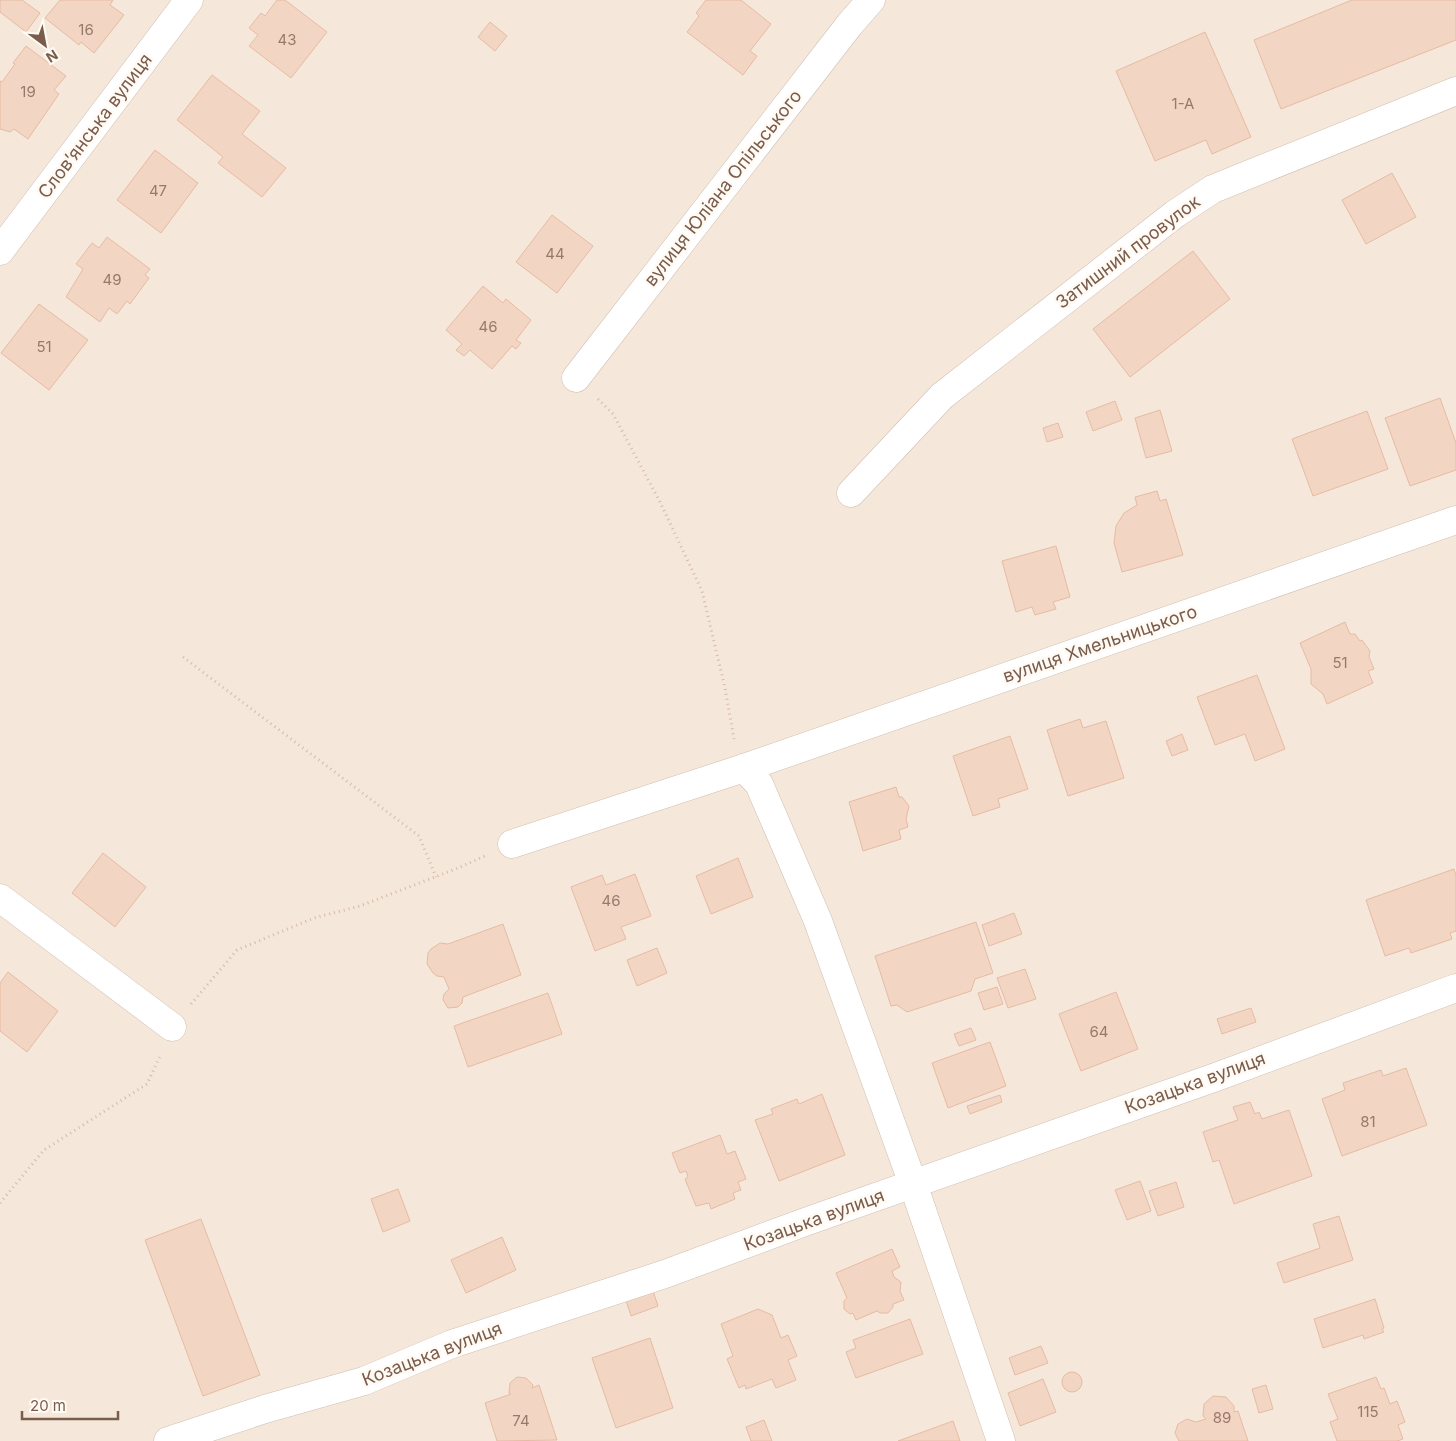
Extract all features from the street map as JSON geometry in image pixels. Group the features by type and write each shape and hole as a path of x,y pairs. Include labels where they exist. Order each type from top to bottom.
{"street":[{"name":"Словʼянська вулиця","path":"0,251 189,0"},
{"name":"вулиця Юліана Опільського","path":"576,378 850,24 871,0"},
{"name":"Затишний провулок","path":"851,493 942,396 1182,209 1213,189 1456,91"},
{"name":"вулиця Хмельницького","path":"512,844 744,768 1456,520"},
{"path":"744,768 759,784 818,921 913,1184 1001,1441"},
{"path":"0,898 172,1027"},
{"name":"Козацька вулиця","path":"168,1441 265,1409 364,1381 452,1344 665,1274 1216,1077 1456,988"}],"path":[{"path":"576,378 613,414 660,502 702,591 726,688 732,734 744,768"},
{"path":"183,656 419,836 436,877"},
{"path":"0,1203 44,1150 147,1084 172,1027 236,950 314,918 360,906 436,877 512,844"}],"shaded area":[{"path":"0,0 1456,0 1456,1441 0,1441"}],"building":[{"path":"0,0 22,0 40,13 26,32 0,12"},
{"path":"60,0 113,0 110,5 124,15 94,53 81,42 79,45 45,18"},
{"path":"277,0 285,0 327,32 291,78 249,46 258,35 249,28 261,13 265,16"},
{"path":"706,0 741,0 771,24 750,51 757,56 743,75 687,32 699,16 696,13"},
{"path":"1352,0 1456,0 1456,40 1281,109 1254,40"},
{"path":"490,22 507,36 495,51 478,37"},
{"path":"1205,32 1251,137 1212,154 1206,140 1155,161 1116,71"},
{"path":"26,46 66,76 54,90 59,94 28,139 14,129 10,132 0,129 0,81 2,82"},
{"path":"212,75 260,111 242,134 286,168 262,197 218,163 223,157 177,120"},
{"path":"155,150 198,183 161,233 117,200"},
{"path":"1392,173 1416,217 1366,244 1342,200"},
{"path":"552,215 593,246 557,293 516,262"},
{"path":"107,237 150,269 145,275 149,278 130,304 127,301 117,314 109,308 100,322 66,297 83,269 76,264 92,243 99,248"},
{"path":"1193,251 1230,299 1130,377 1093,329"},
{"path":"483,286 503,303 506,299 531,320 516,340 521,343 516,349 512,346 492,369 470,350 464,356 456,350 462,344 446,330"},
{"path":"39,304 88,340 49,390 1,353"},
{"path":"1440,398 1456,443 1456,470 1410,486 1385,418"},
{"path":"1115,401 1122,420 1093,431 1086,412"},
{"path":"1160,410 1172,451 1146,458 1135,418"},
{"path":"1367,411 1388,469 1313,496 1292,439"},
{"path":"1058,423 1063,437 1047,442 1043,428"},
{"path":"1157,491 1160,501 1166,499 1183,555 1122,572 1114,543 1116,526 1124,513 1137,505 1135,497"},
{"path":"1056,546 1070,597 1053,602 1056,609 1035,615 1032,607 1016,612 1002,561"},
{"path":"1345,622 1350,634 1355,634 1370,651 1369,657 1374,669 1368,671 1373,683 1327,704 1323,694 1311,684 1311,669 1300,643"},
{"path":"1257,675 1285,749 1255,761 1245,734 1215,745 1197,697"},
{"path":"1080,719 1083,728 1106,721 1124,778 1068,796 1047,730"},
{"path":"1182,734 1188,750 1172,756 1166,741"},
{"path":"1010,736 1028,789 998,799 1000,807 973,816 953,756"},
{"path":"896,787 899,797 902,797 909,806 906,819 908,827 899,830 901,839 863,851 849,802"},
{"path":"103,853 146,887 115,927 72,893"},
{"path":"738,858 753,897 711,914 696,876"},
{"path":"1454,869 1456,876 1456,931 1450,933 1452,939 1411,953 1409,948 1385,956 1366,900"},
{"path":"635,874 651,916 621,927 626,939 595,951 571,887 602,875 606,885"},
{"path":"1014,913 1022,934 989,946 982,925"},
{"path":"976,922 993,973 975,979 971,991 907,1012 897,1005 891,1006 875,956"},
{"path":"503,924 521,975 463,997 462,1003 458,1007 448,1008 443,1000 444,994 449,989 444,977 433,973 427,964 428,953 440,943 448,944"},
{"path":"657,948 667,973 637,986 627,960"},
{"path":"1025,969 1036,999 1008,1008 997,978"},
{"path":"8,972 58,1011 27,1052 0,1031 0,983"},
{"path":"997,987 1003,1004 984,1010 978,993"},
{"path":"1116,992 1138,1049 1081,1071 1059,1014"},
{"path":"548,993 562,1034 468,1067 454,1026"},
{"path":"1251,1008 1256,1022 1222,1034 1217,1019"},
{"path":"971,1028 976,1040 959,1046 954,1034"},
{"path":"990,1042 1006,1086 948,1108 932,1063"},
{"path":"1406,1068 1427,1125 1342,1156 1322,1099 1345,1090 1343,1083 1381,1070 1383,1076"},
{"path":"822,1094 845,1155 779,1181 755,1120 773,1114 771,1109 797,1099 799,1104"},
{"path":"1000,1095 1002,1102 970,1114 967,1106"},
{"path":"1250,1102 1255,1114 1259,1112 1262,1119 1289,1110 1312,1176 1234,1204 1219,1160 1213,1162 1203,1132 1238,1120 1233,1107"},
{"path":"720,1135 727,1154 735,1151 746,1179 738,1182 741,1190 733,1193 735,1199 711,1209 709,1203 696,1206 685,1179 688,1177 686,1171 680,1173 672,1153"},
{"path":"1140,1181 1151,1211 1127,1220 1115,1190"},
{"path":"1176,1182 1184,1207 1158,1216 1149,1191"},
{"path":"398,1189 410,1221 383,1232 371,1199"},
{"path":"1339,1216 1353,1260 1284,1283 1277,1263 1320,1248 1313,1224"},
{"path":"201,1219 260,1375 203,1396 145,1240"},
{"path":"502,1237 516,1270 466,1293 451,1260"},
{"path":"892,1249 900,1267 892,1271 894,1277 901,1282 900,1291 904,1300 893,1304 888,1313 877,1311 856,1320 853,1313 850,1314 844,1309 844,1301 847,1298 836,1273"},
{"path":"652,1288 658,1306 631,1316 625,1297"},
{"path":"1375,1299 1384,1332 1364,1339 1363,1335 1323,1348 1314,1319"},
{"path":"758,1309 772,1315 781,1338 788,1335 797,1356 788,1360 796,1380 776,1388 772,1379 746,1389 745,1385 739,1388 727,1359 733,1356 721,1324"},
{"path":"910,1319 923,1354 856,1378 846,1352 856,1348 853,1340"},
{"path":"650,1338 673,1408 616,1428 592,1358"},
{"path":"1041,1346 1048,1363 1015,1375 1009,1358"},
{"path":"1072,1372 1079,1375 1082,1382 1079,1389 1072,1392 1065,1389 1062,1382 1065,1375"},
{"path":"517,1377 526,1378 533,1385 532,1388 539,1385 557,1440 497,1441 485,1403 511,1394 509,1393 510,1383"},
{"path":"1376,1377 1381,1389 1384,1388 1390,1404 1397,1401 1405,1422 1398,1425 1403,1439 1397,1441 1337,1441 1330,1422 1338,1419 1328,1394"},
{"path":"1043,1379 1056,1412 1020,1426 1008,1393"},
{"path":"1266,1385 1273,1409 1259,1413 1252,1389"},
{"path":"1213,1396 1226,1397 1234,1406 1234,1412 1238,1411 1248,1441 1179,1441 1175,1433 1178,1424 1187,1419 1196,1422 1206,1419 1203,1416 1204,1404"},
{"path":"764,1420 772,1441 751,1441 746,1427"},
{"path":"953,1421 960,1441 898,1441"}]}
